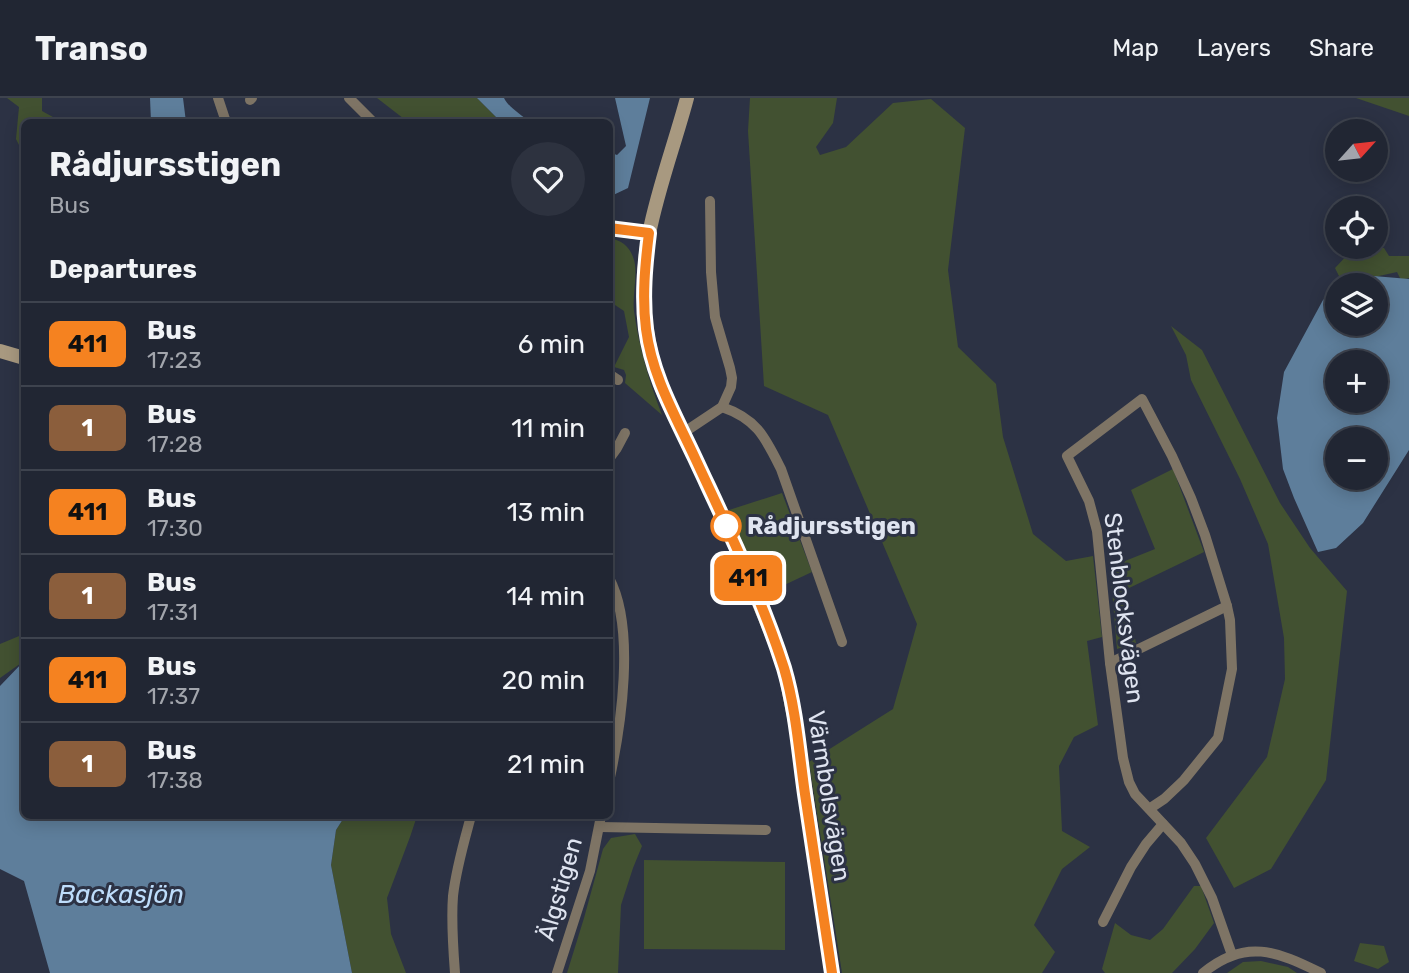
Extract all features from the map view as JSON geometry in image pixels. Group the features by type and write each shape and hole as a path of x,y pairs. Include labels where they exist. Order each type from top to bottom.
{"street":[{"path":"218,98 225,119"},
{"path":"349,98 370,119"},
{"name":"Värmbolsvägen","path":"687,98 649,233 644,280 646,330 662,389 746,570 785,672 797,732 832,973"},
{"path":"683,433 722,407 731,387 732,378 715,317 710,201"},
{"path":"613,228 649,233"},
{"path":"0,351 21,357"},
{"name":"Stenblocksvägen","path":"1149,809 1184,780 1218,738 1232,669 1227,606 1191,498 1142,399 1067,456 1089,501 1097,531 1110,663 1126,772 1135,794 1149,809 1163,824 1181,843 1195,864 1212,898 1232,955"},
{"path":"722,407 744,416 770,447 781,469 842,642"},
{"path":"613,452 625,433"},
{"path":"613,585 623,618 623,674 614,723"},
{"path":"1110,663 1227,606"},
{"path":"455,973 453,895 470,819"},
{"path":"600,821 766,830"},
{"name":"Älgstigen","path":"557,973 590,871 600,821"},
{"path":"1103,922 1131,867 1163,824"},
{"path":"1203,973 1218,961 1250,950 1272,952 1321,973"}],"green space":[{"path":"7,98 42,98 42,111 57,119 21,119 21,148 16,139 19,107"},
{"path":"377,98 477,98 498,119 404,119"},
{"path":"750,98 837,98 833,123 816,147 820,155 846,147 893,103 931,99 965,128 948,270 958,347 996,384 1003,437 1033,534 1066,561 1093,556 1102,637 1087,641 1098,725 1074,737 1059,766 1062,831 1090,847 1062,869 1034,925 1055,952 1042,973 842,973 809,762 893,709 917,624 828,415 764,386 748,131"},
{"path":"1356,98 1409,98 1409,116"},
{"path":"613,239 624,244 635,263 636,324 645,364 662,415 625,383 624,370 614,367 629,337 624,311 613,304"},
{"path":"1388,254 1409,256 1409,278 1401,280 1397,272 1338,273 1335,268 1344,259 1388,259"},
{"path":"1171,326 1202,350 1280,503 1310,548 1347,591 1326,780 1271,869 1234,888 1206,838 1267,757 1285,679 1284,638 1268,544 1240,479 1191,380 1186,355"},
{"path":"1173,469 1204,552 1125,590 1136,643 1117,649 1110,567 1155,549 1131,490"},
{"path":"782,493 812,572 763,595 729,510"},
{"path":"21,635 21,663 0,678 0,644"},
{"path":"343,819 416,819 387,898 391,934 406,973 352,973 331,865 336,830"},
{"path":"635,834 642,846 621,905 618,973 567,973 603,849 611,838"},
{"path":"644,860 785,862 785,950 644,949"},
{"path":"1194,886 1201,886 1214,923 1195,949 1172,973 1105,973 1102,969 1115,923 1131,935 1150,940 1163,929"},
{"path":"1360,943 1384,946 1389,962 1378,969 1354,961"},
{"path":"1261,961 1288,967 1297,973 1227,973 1243,962"}],"water":[{"path":"150,98 183,98 186,119 151,119"},
{"path":"477,98 504,98 525,119 498,119"},
{"path":"615,98 650,98 628,188 613,195 613,154 617,155 626,146"},
{"path":"1388,277 1409,279 1409,450 1388,483 1388,427 1325,427 1325,490 1384,490 1363,523 1336,548 1318,552 1283,469 1277,418 1284,372 1325,298 1325,336 1388,336"},
{"name":"Backasjön","path":"21,664 21,819 343,819 336,830 331,865 352,973 50,973 24,881 0,869 0,686"}],"bus line":[{"name":"411","path":"613,228 649,233 644,280 646,330 655,370 673,415 730,533 785,672 797,732 832,973"}],"place":[{"name":"Rådjursstigen","path":"726,526"}]}
